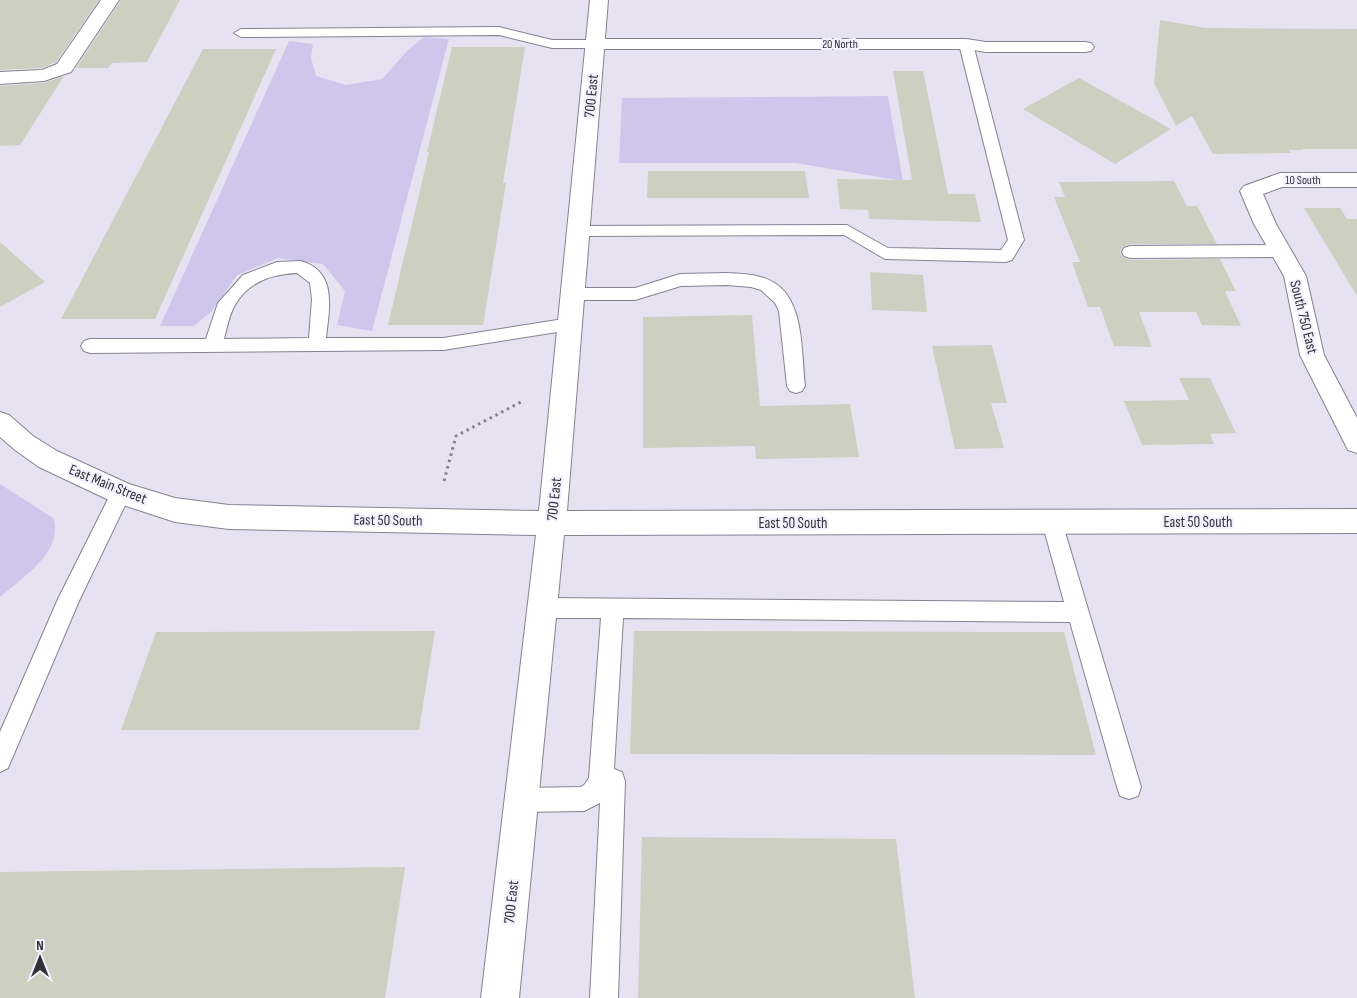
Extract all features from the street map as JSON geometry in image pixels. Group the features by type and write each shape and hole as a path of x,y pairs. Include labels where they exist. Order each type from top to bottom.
{"street":[{"path":"0,78 44,75 64,68 110,0"},
{"name":"700 East","path":"500,998 543,608 580,231 599,0"},
{"name":"20 North","path":"595,44 966,44 986,47 1085,47"},
{"name":"10 South","path":"1250,191 1280,180 1357,180"},
{"name":"South 750 East","path":"1250,191 1265,224 1295,276 1312,355 1357,443"},
{"name":"East Main Street","path":"2,428 48,459 121,493 175,510 229,516"},
{"name":"East 50 South","path":"229,516 551,523 1357,521"}],"lane":[{"path":"241,33 499,31 552,44 595,44"},
{"path":"580,231 847,230 885,253 1006,256 1016,240 966,44"},
{"path":"1130,252 1280,251"},
{"path":"213,345 227,303 249,279 277,268 302,266 318,280 321,299 317,345"},
{"path":"573,294 636,294 680,280 698,278 752,281 767,286 782,299 788,311 796,386"},
{"path":"90,346 443,344 570,324"},
{"path":"0,760 68,599 121,493"},
{"path":"1052,522 1128,787"},
{"path":"543,608 1078,612"},
{"path":"522,800 584,799 594,793 601,780 613,609"},
{"path":"601,780 613,781 604,998"}],"path":[{"path":"444,481 456,436 521,402"}],"shaded area":[{"path":"424,37 449,39 372,331 337,325 345,291 323,264 278,258 237,275 212,311 194,326 160,326 289,41 313,44 311,58 316,76 346,85 382,79 408,50"},
{"path":"888,96 903,181 796,163 619,163 622,98"},
{"path":"0,484 53,518 55,530 53,542 39,563 0,597"}],"building":[{"path":"0,0 99,0 56,62 42,68 0,70"},
{"path":"121,0 180,0 147,62 112,63 108,68 76,68"},
{"path":"1160,20 1206,28 1357,29 1357,149 1302,149 1289,150 1291,153 1213,154 1192,116 1176,126 1154,83"},
{"path":"452,47 525,47 503,183 506,183 483,325 388,325 429,152 427,152"},
{"path":"203,49 276,49 155,319 61,319"},
{"path":"893,71 923,71 948,194 975,194 981,222 869,219 868,210 840,209 837,179 912,180"},
{"path":"64,76 20,145 0,146 0,86 44,83"},
{"path":"1079,78 1171,129 1115,164 1023,109"},
{"path":"648,171 805,171 809,198 647,198"},
{"path":"1174,181 1187,206 1197,206 1217,244 1130,244 1122,247 1120,253 1123,258 1130,260 1220,259 1236,291 1225,291 1241,326 1202,325 1196,312 1139,312 1152,347 1114,346 1100,307 1088,307 1072,262 1080,262 1054,197 1065,197 1059,182"},
{"path":"1304,208 1340,208 1347,219 1357,219 1357,296"},
{"path":"0,242 45,282 0,307"},
{"path":"870,272 923,275 927,312 872,310"},
{"path":"752,315 760,406 850,404 859,457 756,459 755,446 643,448 643,317"},
{"path":"992,345 1007,403 991,403 1004,448 955,449 932,346"},
{"path":"1179,378 1210,378 1236,433 1210,434 1214,444 1142,445 1124,401 1189,400"},
{"path":"435,631 419,730 121,730 156,632"},
{"path":"634,631 1064,632 1096,755 630,754"},
{"path":"642,837 896,839 915,998 638,998"},
{"path":"405,867 385,998 0,998 0,872"}]}
